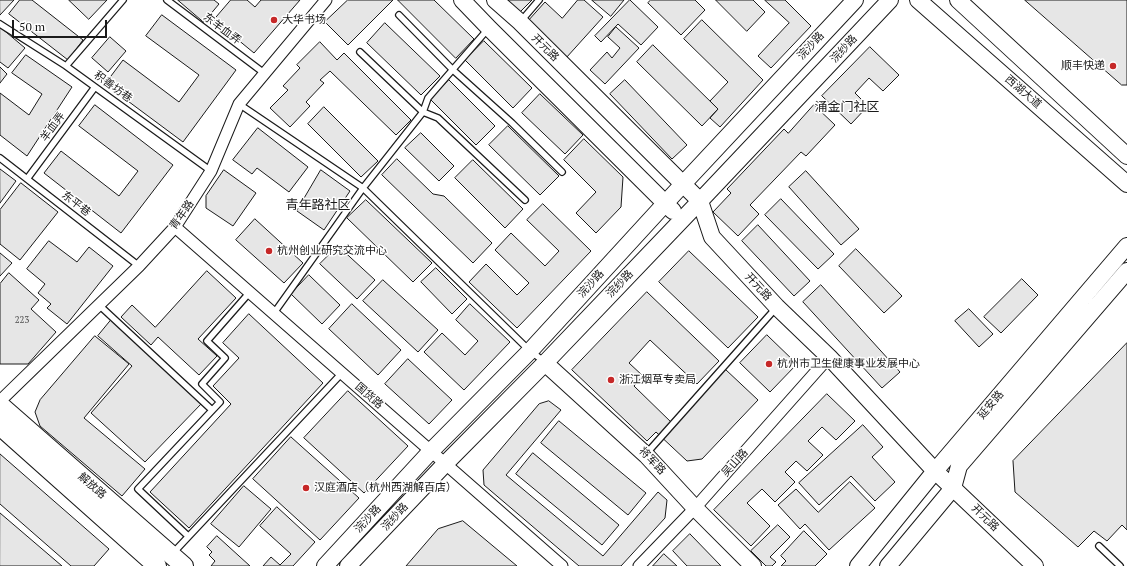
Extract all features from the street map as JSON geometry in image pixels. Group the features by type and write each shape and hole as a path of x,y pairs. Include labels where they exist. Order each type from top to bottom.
{"main road":[{"path":"462,0 682,219"},
{"name":"开元路","path":"495,0 520,22 700,201 712,237 777,307 829,358 935,470 1035,566"},
{"name":"浣沙路","path":"325,566 432,451 530,351 855,0"},
{"name":"浣纱路","path":"348,566 700,201 890,0"},
{"name":"西湖大道","path":"918,0 1127,184"},
{"name":"西湖大道","path":"958,0 1127,156"},
{"name":"延安路","path":"858,566 935,470 1127,246"},
{"name":"延安路","path":"888,566 953,488 959,466 1127,270"},
{"name":"将军路","path":"545,362 646,454 695,508 753,566"},
{"name":"解放路","path":"0,405 178,560"},
{"name":"解放路","path":"0,426 157,566"}],"street":[{"name":"青年路","path":"0,401 139,266 175,227 211,171 239,104 326,0"},
{"name":"国货路","path":"175,227 562,566"},
{"name":"吴山路","path":"639,566 695,508 829,358"}],"lane":[{"path":"66,66 123,0"},
{"name":"东羊血弄","path":"167,0 264,73"},
{"path":"520,22 539,0"},
{"path":"400,15 453,70 512,123 562,172"},
{"name":"积善坊巷","path":"0,24 66,66 211,171"},
{"path":"274,313 364,188 423,112 428,98 489,28"},
{"path":"360,52 423,112 438,118 525,200"},
{"name":"羊血弄","path":"27,179 95,87"},
{"path":"239,104 364,188 530,351 545,362"},
{"name":"东平巷","path":"0,158 139,266"},
{"path":"188,536 138,489 220,402 202,384 225,358 207,341 250,292"},
{"path":"99,305 212,410"},
{"path":"646,454 777,307"},
{"path":"178,560 188,536 342,372"},
{"path":"1099,546 1120,566"}],"building":[{"path":"0,0 14,0 0,15"},
{"path":"20,0 32,0 83,40 68,60 9,14"},
{"path":"69,0 107,0 89,19"},
{"path":"178,0 214,0 219,4 204,22"},
{"path":"231,0 247,0 255,7 261,0 300,0 254,53 214,20"},
{"path":"348,0 393,0 348,45 325,22"},
{"path":"398,0 434,0 474,39 456,58"},
{"path":"508,0 532,0 520,12"},
{"path":"578,0 584,0 603,17 566,58 527,22 545,2 562,18"},
{"path":"592,0 624,0 611,16"},
{"path":"630,0 658,27 641,45 618,24 601,42 595,36"},
{"path":"651,0 695,0 705,10 681,35 648,3"},
{"path":"716,0 753,0 765,12 747,31"},
{"path":"765,0 785,0 811,26 771,68 758,56 789,23"},
{"path":"1025,0 1127,0 1127,85 1122,85"},
{"path":"162,15 236,70 183,142 105,84 123,60 179,102 199,75 146,36"},
{"path":"702,20 763,80 720,127 710,118 718,109 710,101 728,82 684,39"},
{"path":"385,23 440,76 421,95 367,43"},
{"path":"0,27 25,48 8,68 0,62"},
{"path":"616,27 639,48 605,84 590,70 607,52 612,58 620,48 608,37"},
{"path":"110,37 126,51 108,72 92,58"},
{"path":"484,41 532,88 513,108 465,60"},
{"path":"320,42 337,60 344,53 411,120 396,135 330,71 320,80 324,83 306,102 310,106 290,127 270,108 288,90 283,86 300,68 297,65"},
{"path":"653,45 718,109 702,126 637,62"},
{"path":"870,47 899,75 883,91 869,78 855,93 868,106 851,124 822,96"},
{"path":"26,55 72,87 27,156 0,135 0,93 29,115 42,94 12,73"},
{"path":"0,67 7,74 0,83"},
{"path":"449,80 495,126 476,145 430,99"},
{"path":"625,80 687,145 672,159 610,94"},
{"path":"540,94 583,135 565,154 522,113"},
{"path":"95,105 173,165 121,233 44,173 61,151 119,196 138,171 79,126"},
{"path":"814,105 835,125 806,156 801,152 750,205 759,214 738,236 713,212 731,193 727,189 784,129 788,133"},
{"path":"324,107 378,161 361,177 308,124"},
{"path":"508,126 559,176 540,195 489,145"},
{"path":"258,128 308,167 289,192 257,168 252,174 233,160"},
{"path":"421,133 454,166 439,181 405,148"},
{"path":"584,139 623,177 621,207 596,233 576,213 596,192 564,160"},
{"path":"397,159 433,194 444,196 492,243 473,263 382,175"},
{"path":"473,160 523,209 505,228 455,178"},
{"path":"0,169 16,181 0,203"},
{"path":"224,170 256,193 233,226 206,208 206,196"},
{"path":"321,170 350,191 324,230 297,211"},
{"path":"806,171 859,229 841,245 789,187"},
{"path":"21,183 58,212 20,260 0,244 0,210"},
{"path":"781,199 834,254 818,269 765,215"},
{"path":"366,200 432,263 413,282 347,218"},
{"path":"543,204 591,251 517,328 469,282 486,264 517,295 529,283 495,250 511,233 545,266 559,251 527,220"},
{"name":"杭州创业研究交流中心","path":"255,219 303,263 284,283 236,240"},
{"path":"758,225 810,281 794,296 742,241"},
{"path":"49,241 77,262 89,247 113,266 67,324 47,308 51,304 38,293 45,284 27,269"},
{"path":"338,246 375,280 357,299 320,264"},
{"path":"856,249 902,296 884,313 839,266"},
{"path":"689,251 758,317 728,348 659,282"},
{"path":"0,253 12,263 0,276"},
{"path":"436,268 467,299 452,314 421,282"},
{"path":"207,271 236,298 198,339 217,356 199,375 158,337 151,345 121,317 132,305 155,327"},
{"path":"9,273 39,300 31,309 56,332 28,364 0,364 0,284"},
{"path":"309,275 340,305 322,324 291,294"},
{"path":"1022,279 1038,295 1001,333 984,317"},
{"path":"383,280 438,330 418,352 363,301"},
{"path":"821,285 900,372 882,388 803,302"},
{"name":"浙江烟草专卖局","path":"647,292 719,361 697,384 650,340 629,363 643,376 634,386 673,424 725,369 758,400 702,459 687,461 656,432 647,441 572,370"},
{"path":"352,304 401,350 378,375 329,329"},
{"path":"470,304 510,342 464,390 424,352 442,333 465,355 478,341 456,320"},
{"path":"969,309 993,334 979,347 955,321"},
{"path":"249,314 323,383 189,528 150,492 231,404 213,386 239,358 223,343"},
{"path":"112,319 202,403 145,462 91,413 132,366 98,336"},
{"name":"杭州市卫生健康事业发展中心","path":"767,335 797,364 770,392 740,363"},
{"path":"95,336 129,364 84,418 145,469 122,496 40,426 35,412 40,400"},
{"path":"1127,343 1127,530 1122,525 1107,541 1094,531 1078,547 1015,492 1013,461"},
{"path":"408,359 452,400 429,424 385,384"},
{"path":"348,391 408,446 364,493 304,438"},
{"path":"827,394 855,421 836,440 822,427 808,441 823,455 807,471 796,461 785,472 795,482 775,502 762,489 747,503 770,526 751,546 714,510"},
{"path":"549,401 561,410 506,475 603,556 658,492 667,500 665,518 621,566 579,566 484,485 483,470 539,404"},
{"path":"559,421 646,493 628,515 541,443"},
{"path":"863,425 883,447 872,457 895,482 875,501 851,476 819,505 799,483"},
{"name":"汉庭酒店（杭州西湖解百店）","path":"291,437 359,498 320,540 253,479"},
{"path":"533,453 619,525 602,545 516,474"},
{"path":"0,454 109,549 94,566 71,566 0,504"},
{"path":"850,482 875,508 829,550 805,524 800,529 778,505 796,489 818,512"},
{"path":"244,486 271,509 239,547 211,524"},
{"path":"277,507 315,542 293,566 263,566 271,557 280,565 291,554 260,526"},
{"path":"0,513 62,566 0,566"},
{"path":"463,521 517,566 406,566 438,529"},
{"path":"778,525 790,537 770,557 776,562 772,566 766,566 751,551"},
{"path":"804,531 827,554 815,566 781,566 786,561 781,556"},
{"path":"690,534 721,566 687,566 673,551"},
{"path":"217,536 250,566 211,566 215,561 209,555 212,552 207,547"},
{"path":"664,554 677,566 653,566"}],"place":[{"name":"大华书场","path":"274,20"},
{"name":"顺丰快递","path":"1113,66"},
{"name":"杭州创业研究交流中心","path":"269,251"},
{"name":"杭州市卫生健康事业发展中心","path":"769,364"},
{"name":"浙江烟草专卖局","path":"611,380"},
{"name":"汉庭酒店（杭州西湖解百店）","path":"306,488"}],"district":[{"name":"涌金门社区","path":"847,107"},
{"name":"青年路社区","path":"318,205"}]}
